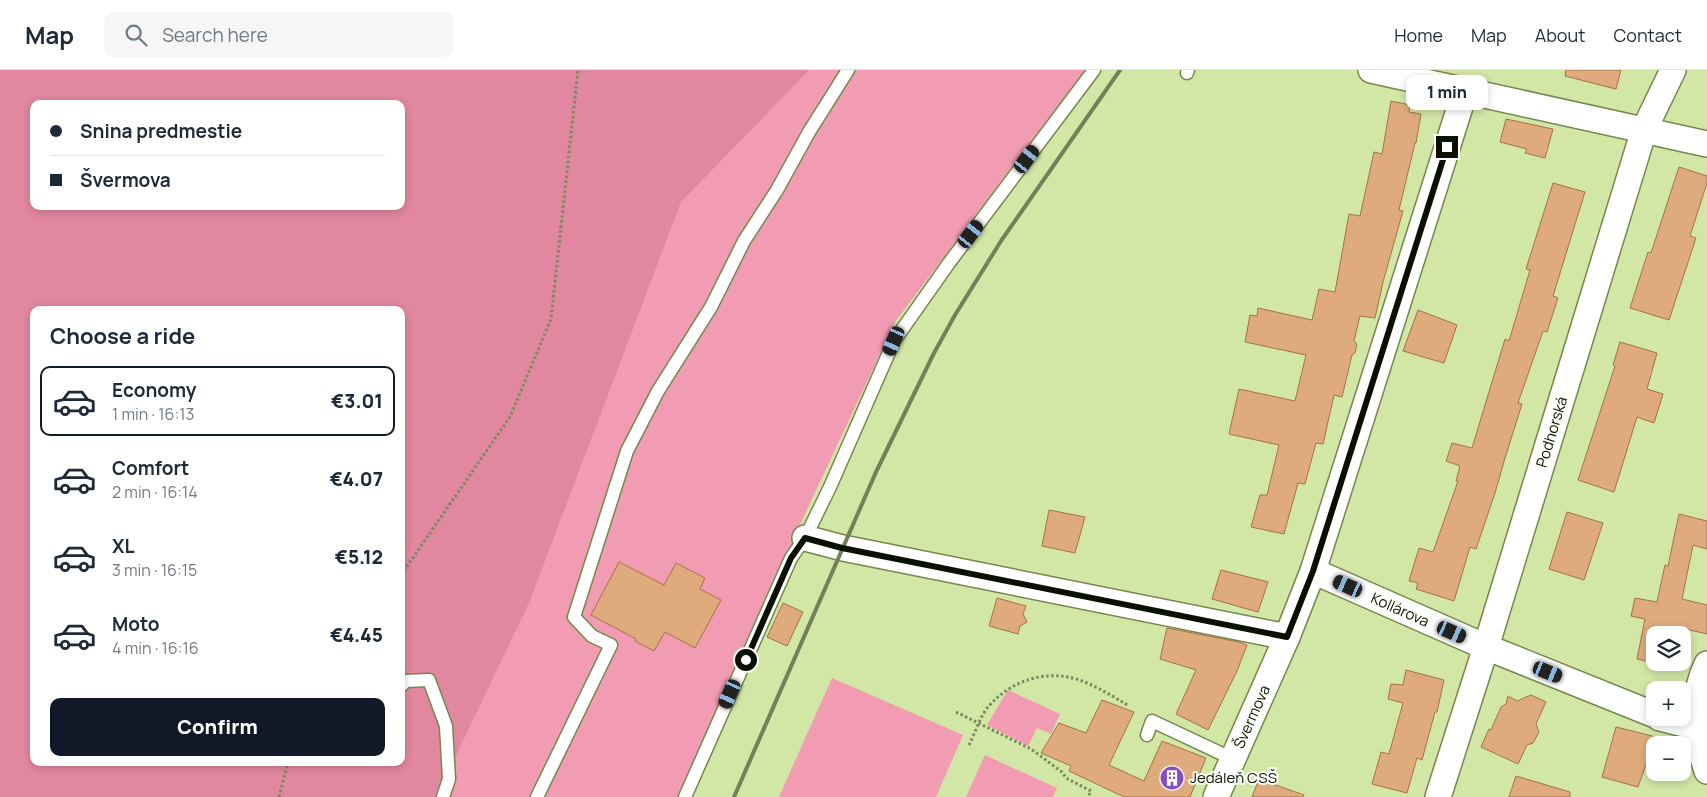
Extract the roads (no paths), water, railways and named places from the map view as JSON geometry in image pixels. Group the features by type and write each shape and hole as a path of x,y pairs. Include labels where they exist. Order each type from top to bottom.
{"street":[{"path":"1371,70 1707,144"},
{"name":"Podhorská","path":"1438,797 1486,648 1644,130 1673,70"},
{"name":"Švermova","path":"1216,797 1287,637 1313,571 1465,91"},
{"path":"805,538 842,548 1287,637"},
{"name":"Kollárova","path":"1313,571 1486,648 1646,712"},
{"path":"1707,664 1701,677 1695,703 1707,771"}],"lane":[{"path":"537,797 612,645 592,636 574,617 627,451 658,391 711,307 744,241 777,190 848,70"},
{"path":"685,797 791,558 805,538 830,487 894,341 949,263 1094,70"},
{"path":"405,683 430,680 446,726 449,779 443,797"},
{"path":"1147,735 1152,721 1233,759"}],"railway":[{"path":"734,797 876,472 934,353 1001,241 1120,70"}],"place":[{"name":"Jedáleň CSŠ","path":"1172,778"}]}
